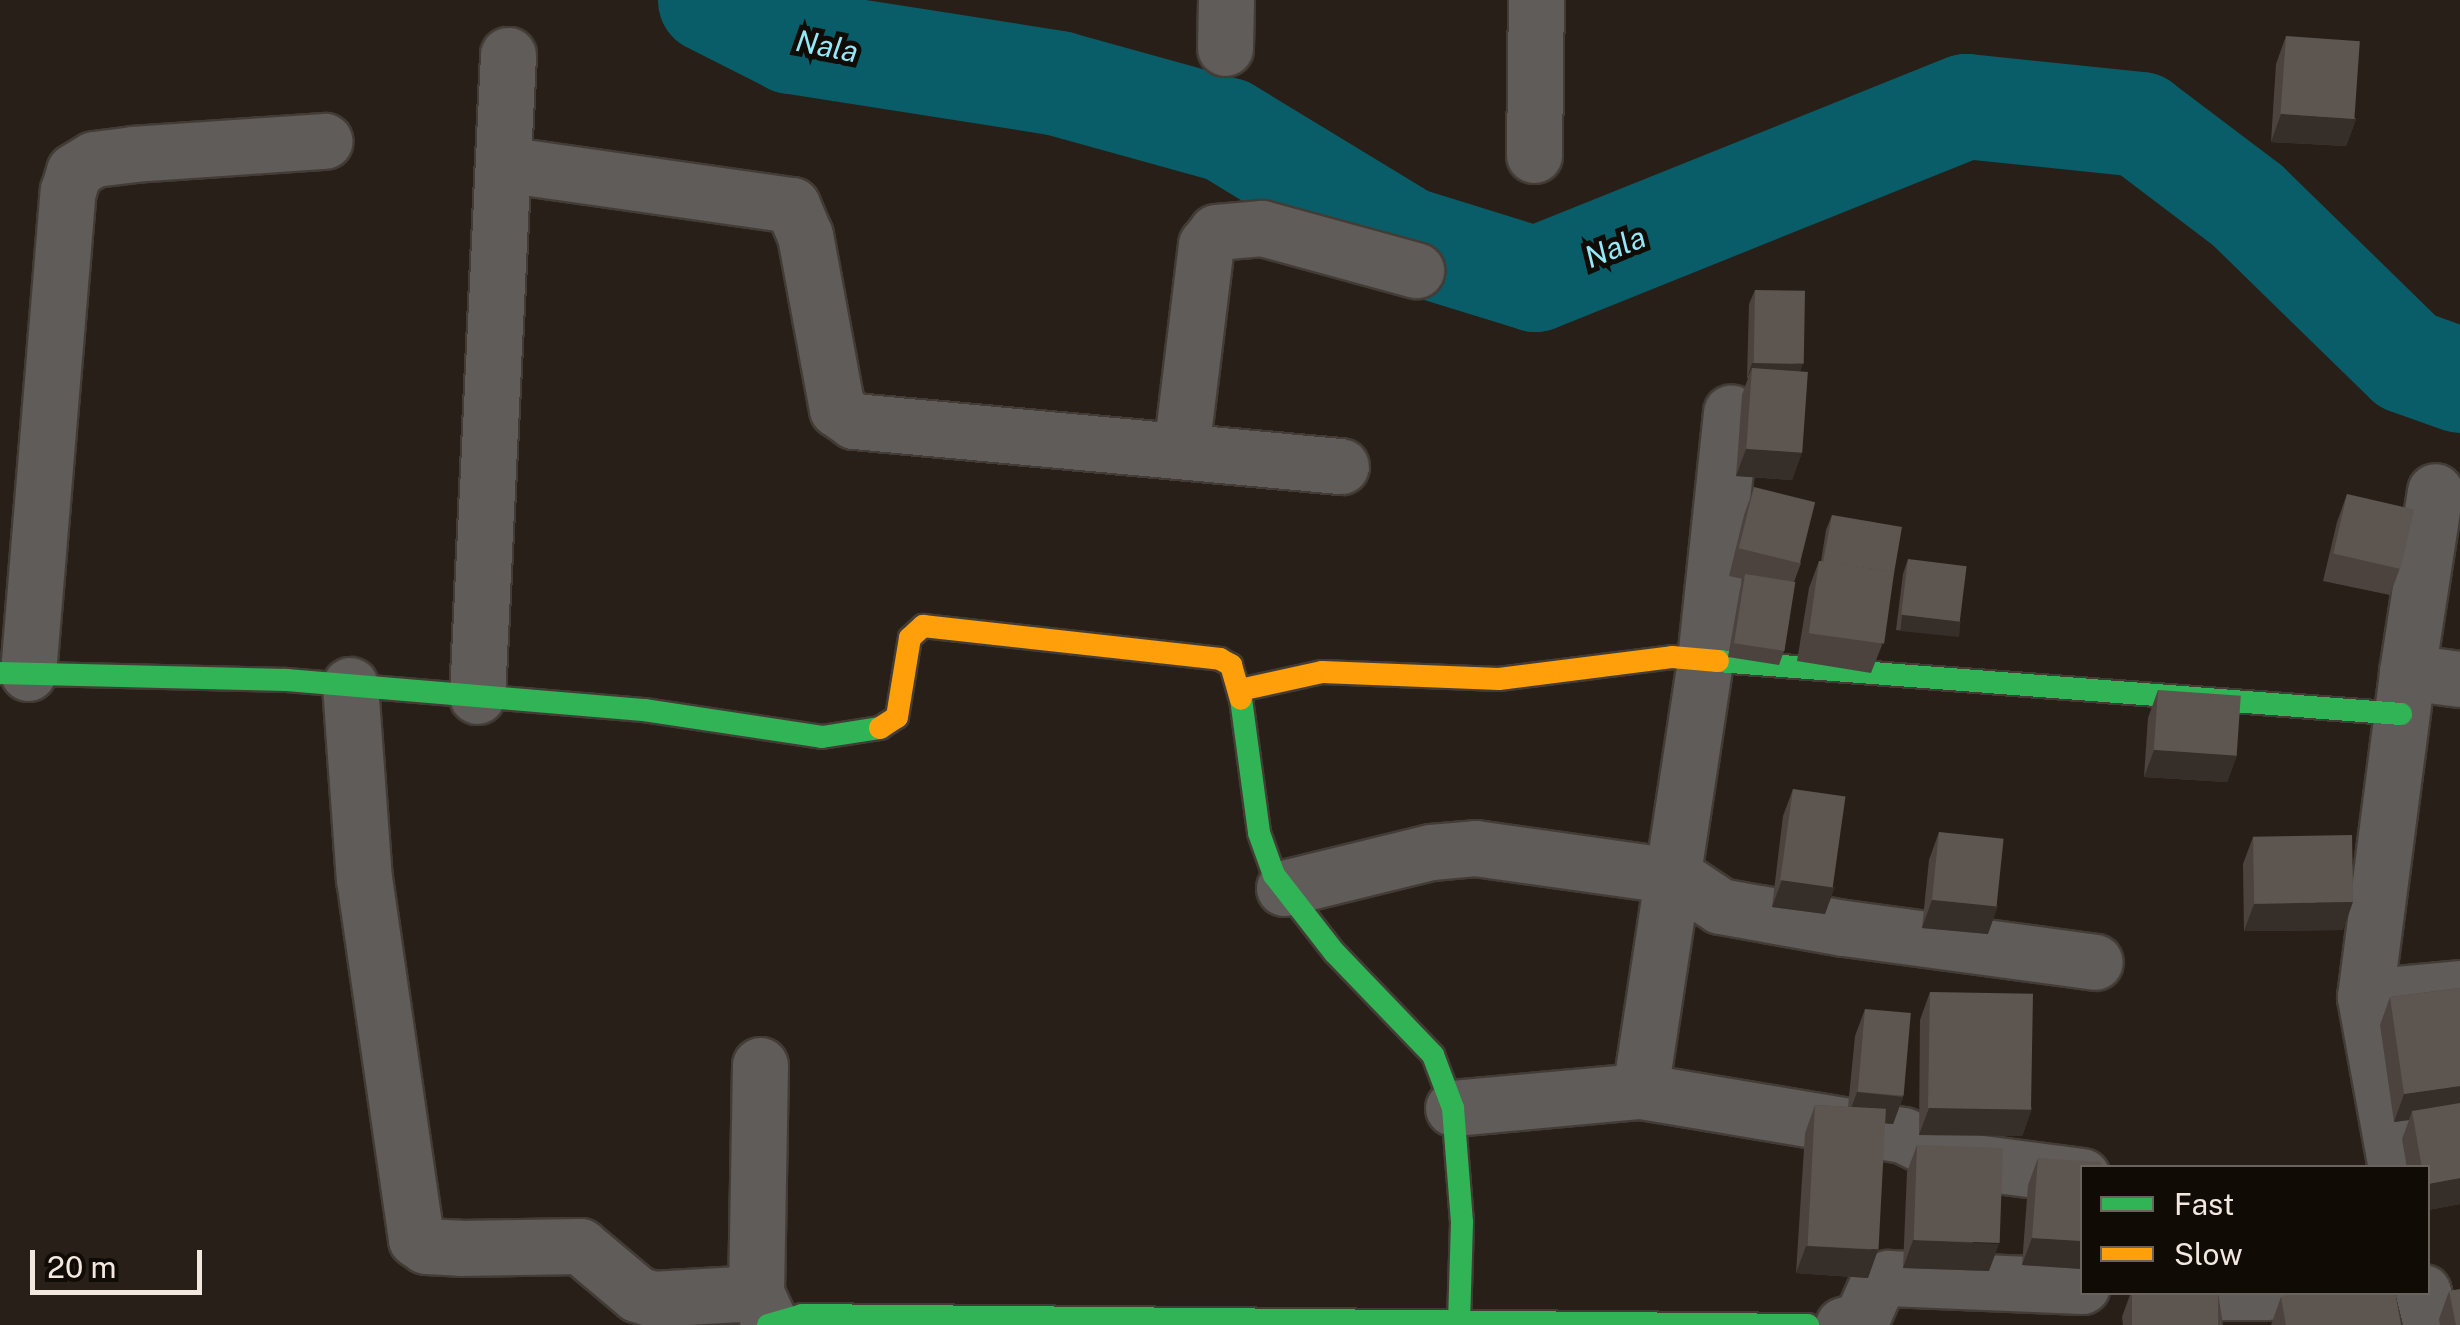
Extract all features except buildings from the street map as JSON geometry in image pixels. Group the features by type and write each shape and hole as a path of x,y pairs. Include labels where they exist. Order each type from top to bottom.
{"street":[{"path":"1534,154 1536,0"},
{"path":"477,696 508,55"},
{"path":"325,141 132,154 94,159 74,171 68,192 14,673 350,686 477,696 644,710 822,737 879,729 898,717 910,638 923,626 1207,655 1231,665 1240,690 1259,833 1284,888 1334,952 1432,1055 1453,1108 1462,1222 1459,1324"},
{"path":"503,164 792,205 805,235 834,401 844,417 1341,466"},
{"path":"1181,451 1206,246 1216,232 1262,228 1416,270"},
{"path":"1640,1091 1676,876 1705,660 1731,412"},
{"path":"2395,1165 2365,997 2404,693 2436,492"},
{"path":"1240,690 1322,672 1500,679 1652,658 2404,693 2460,679"},
{"path":"350,686 364,878 416,1239 426,1246 580,1246 637,1294 765,1314 1808,1325"},
{"path":"1284,888 1453,848 1676,876 1720,906 1844,928 2095,962"},
{"path":"2365,997 2460,988"},
{"path":"760,1065 765,1314"},
{"path":"1453,1108 1640,1091 1903,1135 1951,1159 2080,1176"},
{"path":"1843,1325 1861,1320 1877,1284 1888,1278 2080,1286"},
{"path":"2425,1295 2431,1325"}],"waterway":[{"name":"Nala","path":"710,0 791,41 1058,83 1227,130 1406,239 1535,279 1966,106 2140,124 2247,205 2407,361 2460,380"}],"traffic: fast":[{"path":"1718,661 2401,714"},
{"path":"0,673 286,680 644,710 822,737 880,728"},
{"path":"1241,699 1259,833 1274,875 1334,952 1433,1055 1453,1108 1462,1222 1459,1325"},
{"path":"768,1325 802,1315 1808,1325"}],"traffic: slow":[{"path":"880,728 897,717 910,638 923,626 1220,659 1231,665 1241,699"},
{"path":"1240,690 1322,672 1499,679 1672,657 1718,661"}]}
